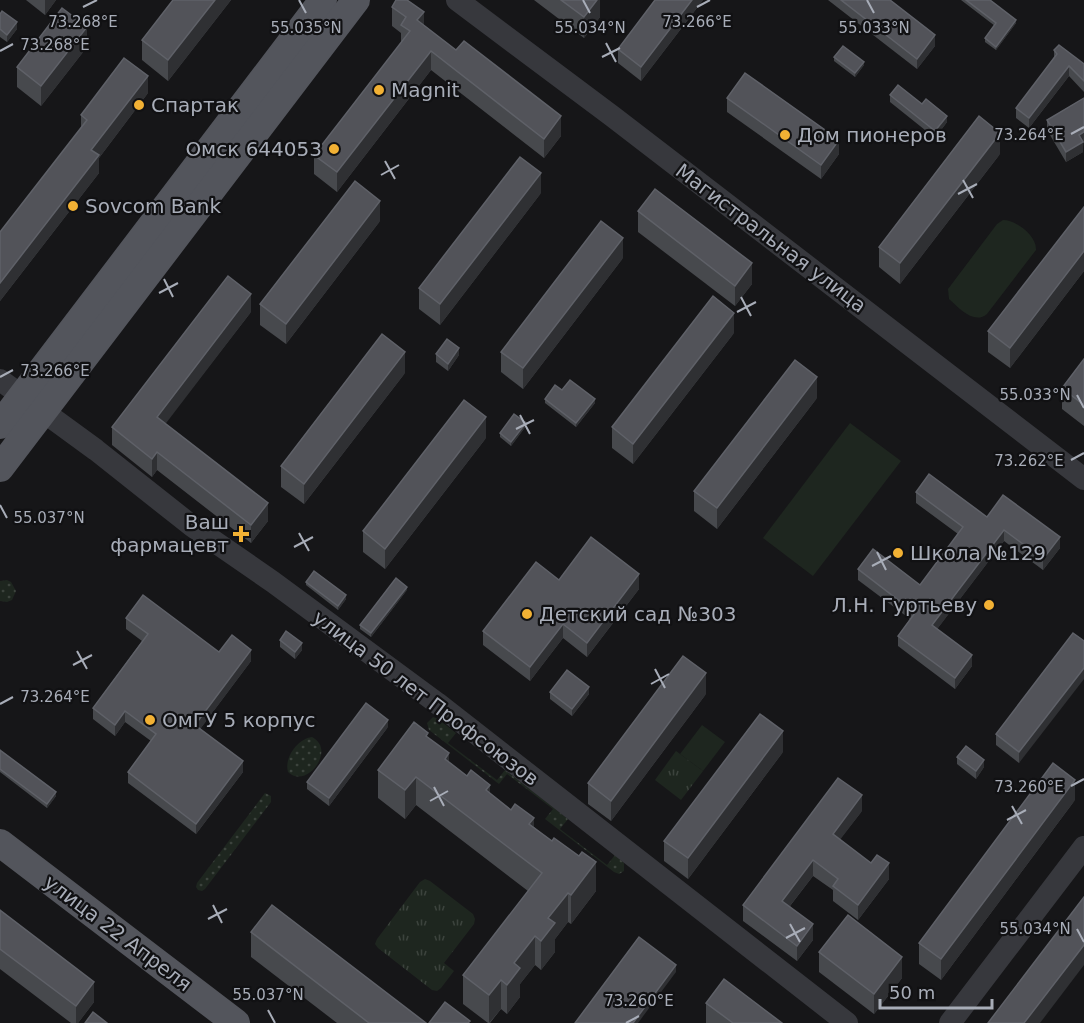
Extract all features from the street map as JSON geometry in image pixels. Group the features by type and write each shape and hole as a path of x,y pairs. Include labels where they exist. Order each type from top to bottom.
{"main road":[{"path":"0,425 323,0"},
{"path":"0,468 22,396 357,0"},
{"name":"улица 22 Апреля","path":"0,843 236,1023"}],"street":[{"name":"Магистральная улица","path":"457,0 604,110 1084,479"},
{"name":"улица 50 лет Профсоюзов","path":"22,396 192,526 273,582 437,704 848,1023"},
{"path":"950,1023 1084,847"}],"green space":[{"path":"1003,220 1014,223 1025,230 1033,239 1036,250 987,314 977,318 962,311 949,299 948,289 997,224"},
{"path":"850,423 901,461 813,576 763,538"},
{"path":"0,581 11,582 16,591 12,600 0,601"},
{"path":"433,717 456,733 448,743 497,780 505,770 568,819 560,829 607,865 615,855 624,863 624,871 619,874 614,872 545,819 553,809 507,774 499,784 429,730 427,723"},
{"path":"702,725 725,742 703,771 680,754"},
{"path":"312,737 319,743 320,759 310,772 303,776 295,776 288,772 290,755 301,741"},
{"path":"676,751 703,771 681,800 655,780"},
{"path":"265,793 271,796 271,802 205,889 198,890 197,883"},
{"path":"425,879 473,914 475,919 474,924 444,963 454,971 437,991 432,990 375,944 420,882"}],"building":[{"path":"173,0 215,0 168,60 142,40"},
{"path":"396,0 407,0 424,12 417,20 456,50 464,41 561,116 544,139 431,51 337,172 314,155 410,31 401,25 406,17 392,7"},
{"path":"561,0 597,0 584,17"},
{"path":"655,0 692,0 641,67 618,49"},
{"path":"841,0 890,0 935,35 917,59"},
{"path":"966,0 990,0 1016,20 996,47 985,38 996,23"},
{"path":"62,8 87,27 41,86 17,67"},
{"path":"2,11 17,22 7,35 0,29"},
{"path":"1059,45 1084,64 1084,81 1069,66 1029,118 1016,108 1057,54 1054,50"},
{"path":"843,46 864,62 855,73 834,57"},
{"path":"124,58 148,76 91,150 99,155 0,283 0,232 87,120 81,115"},
{"path":"745,73 839,140 821,165 727,98"},
{"path":"898,85 922,104 926,99 947,116 935,131 890,95"},
{"path":"1084,98 1084,132 1079,135 1083,142 1066,152 1047,120"},
{"path":"979,116 1000,133 900,263 879,247"},
{"path":"520,157 541,173 440,304 419,288"},
{"path":"355,181 380,201 286,324 260,304"},
{"path":"655,189 752,263 735,286 638,211"},
{"path":"1084,207 1084,251 1010,348 988,331"},
{"path":"601,221 623,238 523,368 501,352"},
{"path":"228,276 251,294 157,417 268,503 251,525 157,452 152,459 112,427"},
{"path":"713,296 734,313 633,444 612,427"},
{"path":"382,334 405,352 304,484 281,466"},
{"path":"447,339 459,348 448,364 436,354"},
{"path":"1084,359 1084,405 1062,388"},
{"path":"795,360 817,377 717,508 694,491"},
{"path":"570,380 595,399 576,423 545,399 555,385 562,390"},
{"path":"464,400 486,417 385,549 363,531"},
{"path":"514,414 526,423 511,442 500,433"},
{"path":"929,474 987,517 1003,495 1060,537 1043,559 1004,530 932,625 972,655 955,678 898,636 915,613 858,569 873,549 920,585 963,527 916,492"},
{"path":"591,537 639,574 587,643 563,624 530,667 483,631 536,562 559,580"},
{"path":"314,571 346,595 338,606 306,582"},
{"path":"396,578 407,587 371,633 360,625"},
{"name":"ОмГУ 5 корпус","path":"143,595 219,652 232,635 251,650 195,725 243,761 196,824 128,772 156,734 125,711 115,725 93,708 148,634 126,618"},
{"path":"286,631 302,643 295,652 280,640"},
{"path":"1073,633 1084,641 1084,668 1019,752 996,734"},
{"path":"683,656 706,673 611,801 588,783"},
{"path":"567,670 589,687 572,709 550,692"},
{"path":"366,703 388,720 329,798 307,782"},
{"path":"760,714 783,731 688,858 664,841"},
{"path":"414,722 428,733 426,736 449,753 445,759 467,776 471,770 490,785 486,790 511,810 515,804 534,818 529,824 552,841 554,838 579,856 582,852 596,862 571,895 568,893 548,918 555,923 541,941 535,936 514,963 520,968 507,985 501,980 489,995 463,975 542,873 416,777 405,790 378,770"},
{"path":"966,746 984,760 976,771 957,757"},
{"path":"0,750 56,792 47,804 0,769"},
{"path":"1053,763 1075,780 941,959 919,943"},
{"path":"838,778 862,795 833,834 871,863 877,855 889,863 858,905 833,886 838,879 813,860 782,901 813,924 797,946 743,905"},
{"path":"1084,897 1084,945 1024,1023 988,1023"},
{"path":"272,905 426,1023 369,1023 251,932"},
{"path":"0,910 94,982 76,1006 0,949"},
{"path":"848,915 902,957 874,994 819,952"},
{"path":"639,937 676,965 633,1023 575,1023"},
{"path":"724,979 782,1023 733,1023 706,1003"},
{"path":"445,1002 470,1021 468,1023 429,1023"},
{"path":"93,1012 107,1023 85,1023"}],"place":[{"name":"Magnit","path":"379,90"},
{"name":"Спартак","path":"139,105"},
{"name":"Дом пионеров","path":"785,135"},
{"name":"Омск 644053","path":"334,149"},
{"name":"Sovcom Bank","path":"73,206"},
{"name":"Ваш фармацевт","path":"241,534"},
{"name":"Школа №129","path":"898,553"},
{"name":"Л.Н. Гуртьеву","path":"989,605"},
{"name":"Детский сад №303","path":"527,614"},
{"name":"ОмГУ 5 корпус","path":"150,720"}]}
